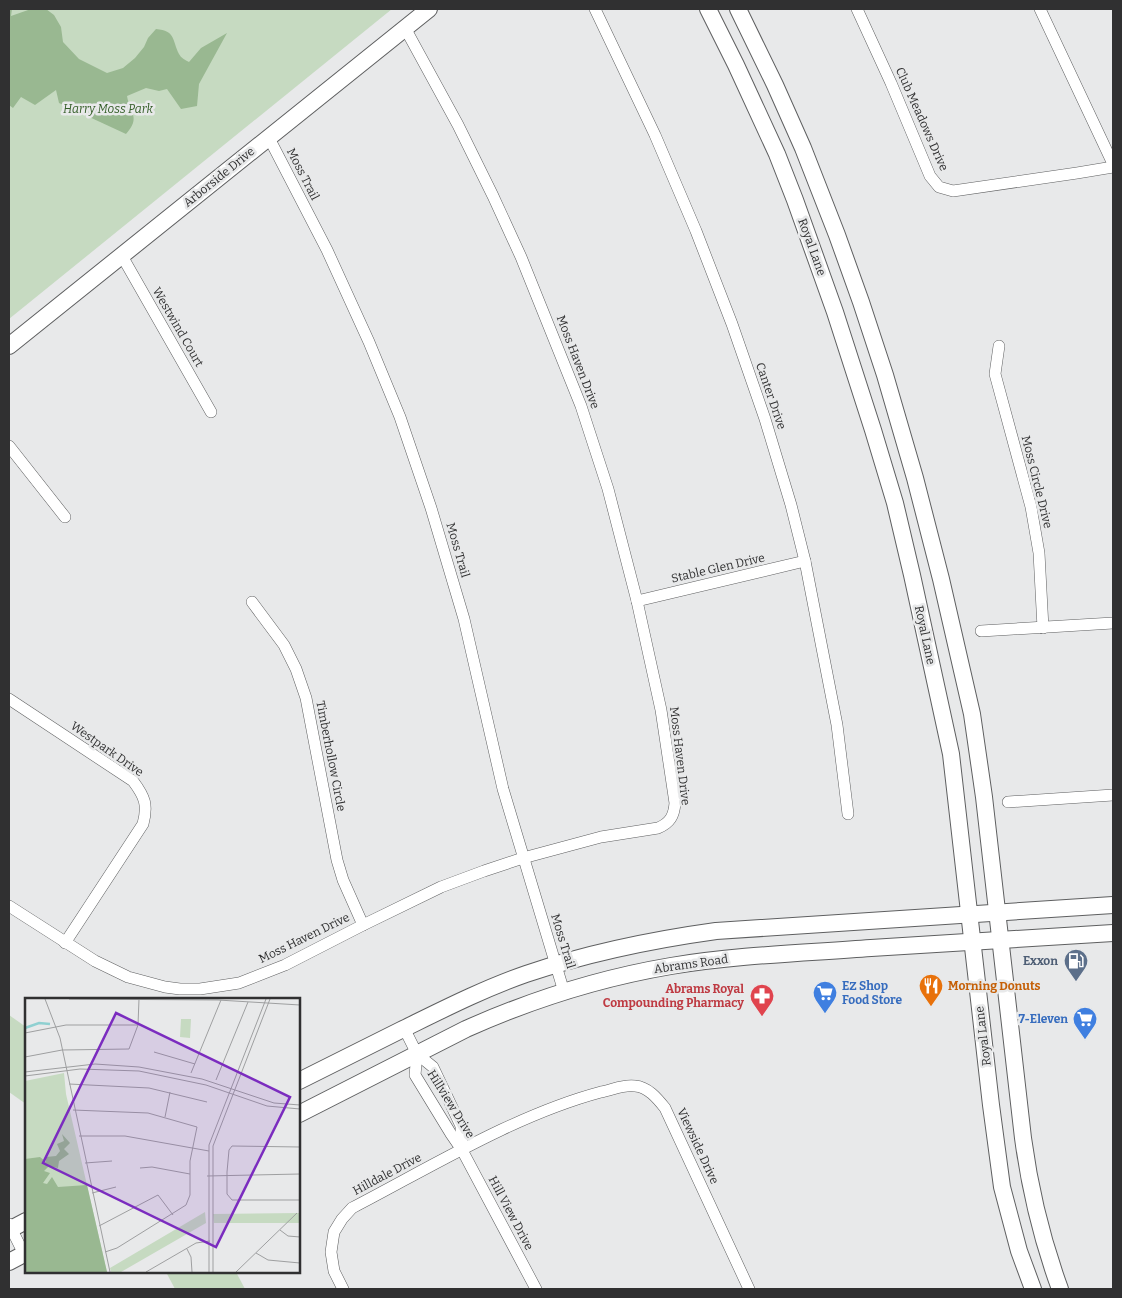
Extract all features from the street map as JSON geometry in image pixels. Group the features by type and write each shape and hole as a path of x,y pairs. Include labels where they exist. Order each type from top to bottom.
{"main road":[{"name":"Arborside Drive","path":"9,346 429,9"},
{"name":"Royal Lane","path":"708,9 777,154 795,200 835,312 895,503 951,754 1002,1188 1019,1251 1033,1289"},
{"path":"738,9 791,121 837,235 861,302 914,478 941,579 972,714 984,797 1028,1176 1038,1222 1060,1289"},
{"path":"300,1080 482,991 556,964 616,948 716,931 1113,905"},
{"name":"Abrams Road","path":"300,1113 491,1018 564,992 624,976 700,962 784,954 1113,933"},
{"path":"1002,1188 1028,1176"},
{"path":"10,1227 25,1221"},
{"path":"9,1262 25,1254"}],"street":[{"name":"Canter Drive","path":"595,9 655,135 696,231 732,324 765,419 791,506 805,562 837,725 848,814"},
{"name":"Club Meadows Drive","path":"857,9 891,83 930,176 939,187 953,191 1077,174 1113,166"},
{"path":"1040,9 1113,166"},
{"name":"Moss Haven Drive","path":"9,906 95,961 128,977 165,988 200,989 239,983 285,965 441,887 523,858 601,837 658,828 670,821 675,803 661,710 637,601 608,489 581,406 521,257 493,196 458,125 405,28"},
{"name":"Moss Trail","path":"268,138 326,250 370,342 400,417 431,508 464,619 503,789 564,992"},
{"name":"Westwind Court","path":"122,256 211,412"},
{"name":"Moss Circle Drive","path":"999,346 995,374 1031,508 1039,553 1043,628"},
{"path":"9,446 65,517"},
{"name":"Stable Glen Drive","path":"637,601 805,562"},
{"name":"Timberhollow Circle","path":"252,602 284,645 296,669 306,698 336,860 363,925"},
{"path":"981,631 1113,623"},
{"name":"Westpark Drive","path":"9,699 134,781 142,792 146,803 143,824 65,943"},
{"path":"1008,802 1113,795"},
{"name":"Hillview Drive","path":"404,1028 416,1054 416,1075 462,1150"},
{"name":"Hillview Drive","path":"416,1054 433,1067 461,1126 462,1150"},
{"name":"Viewside Drive","path":"462,1150 532,1117 590,1095 625,1086 645,1089 656,1097 665,1108 749,1289"},
{"name":"Hilldale Drive","path":"344,1289 334,1271 331,1252 334,1232 342,1219 352,1208 462,1150"},
{"name":"Hill View Drive","path":"462,1150 536,1289"},
{"path":"10,1227 25,1254"}],"green space":[{"name":"Harry Moss Park","path":"9,9 392,9 9,319"},
{"path":"9,9 12,9 11,16 31,9 46,9 54,15 61,27 63,42 79,59 107,73 123,68 135,58 156,29 170,34 180,55 189,62 201,48 227,33 199,84 197,106 181,109 167,89 159,91 146,88 127,96 134,119 126,134 59,103 56,90 35,105 21,97 13,108 9,105"},
{"path":"9,1015 25,1026 25,1103 9,1092"},
{"path":"167,1273 237,1273 245,1289 175,1289"}],"place":[{"name":"Exxon","path":"1076,982"},
{"name":"Morning Donuts","path":"931,1007"},
{"name":"EZ Shop Food Store","path":"825,1014"},
{"name":"Abrams Royal Compounding Pharmacy","path":"762,1017"},
{"name":"7-Eleven","path":"1085,1040"}]}
